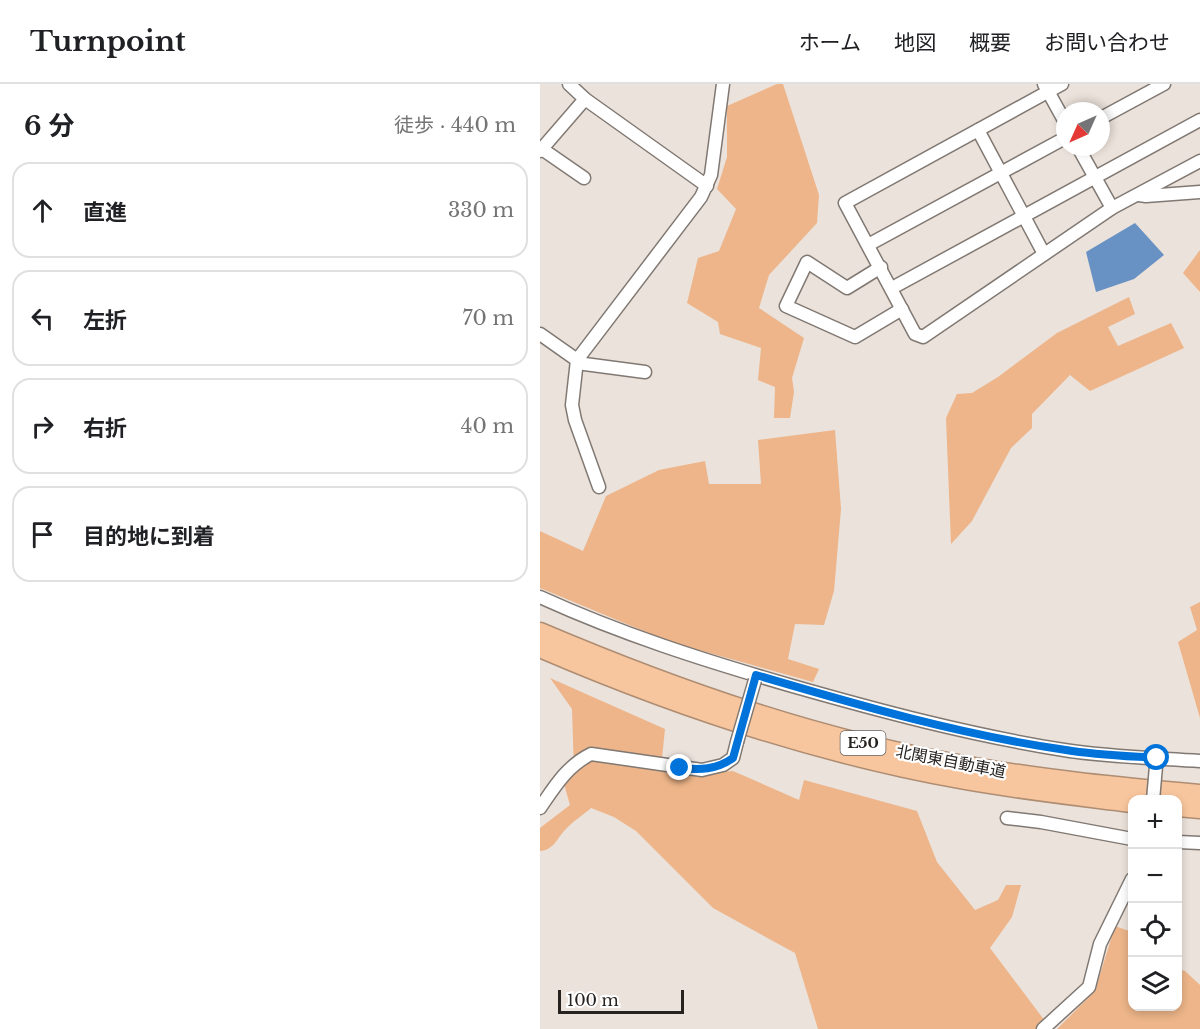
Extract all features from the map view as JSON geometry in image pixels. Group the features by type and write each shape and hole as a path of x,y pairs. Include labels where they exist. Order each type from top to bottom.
{"highway":[{"name":"北関東自動車道","path":"540,632 683,690 755,714 895,751 1052,779 1200,794"},
{"name":"北関東自動車道","path":"540,648 678,704 750,728 819,747 966,780 1128,802"},
{"path":"1182,807 1200,809"}],"street":[{"path":"568,84 585,99 707,186"},
{"path":"599,487 575,420 572,405 577,362 707,186 711,175 723,84"},
{"path":"1062,84 1046,87 978,130 845,203 915,334 923,337 1112,208 1200,161"},
{"path":"1110,113 1164,84"},
{"path":"1046,87 1056,105"},
{"path":"584,178 541,150 585,99"},
{"path":"892,288 1200,120"},
{"path":"978,130 1044,254"},
{"path":"868,245 1056,143"},
{"path":"1083,156 1112,208"},
{"path":"1138,195 1200,192"},
{"path":"880,267 847,288 807,262 786,306 855,337 903,309"},
{"path":"540,334 577,362 645,372"},
{"path":"540,597 650,642 755,677 878,711 1066,750 1157,762 1200,761"},
{"path":"540,808 567,770 578,760 591,754 702,770 723,765 733,758 755,677"},
{"path":"1154,795 1157,762"},
{"path":"1006,818 1128,838"},
{"path":"1182,842 1200,843"},
{"path":"1043,1029 1089,987 1100,944 1128,887"}],"shaded area":[{"path":"777,84 783,84 819,195 817,223 769,275 759,308 804,338 792,378 794,392 790,418 774,418 775,387 758,380 761,348 720,334 718,322 687,303 698,258 719,251 736,209 717,189 727,157 727,106"},
{"path":"1200,250 1200,292 1183,273"},
{"path":"1129,297 1135,314 1108,327 1118,346 1171,323 1184,348 1090,391 1070,375 1032,414 1032,428 1011,448 972,521 951,544 946,418 957,394 972,393 998,377 1057,333"},
{"path":"835,430 841,509 834,591 824,625 795,624 788,659 819,669 813,682 670,642 540,588 540,531 583,551 606,496 659,470 705,461 709,484 761,484 758,440"},
{"path":"1200,602 1200,718 1178,642 1197,630 1190,607"},
{"path":"550,678 665,729 661,768 701,774 733,771 799,800 804,780 917,811 937,862 975,910 998,900 1006,885 1021,885 1012,917 990,948 1051,1029 818,1029 795,953 713,908 636,831 614,817 591,808 568,827 552,846 540,851 540,828 570,805 564,784 574,771 572,709"},
{"path":"1115,926 1128,931 1128,1011 1182,1011 1182,970 1200,985 1200,1029 1057,1029 1095,991"}],"water":[{"path":"1135,223 1164,255 1134,279 1096,292 1086,252"}],"route":[{"path":"680,768 702,770 723,765 733,758 756,675 878,711 990,736 1096,754 1157,758"}]}
